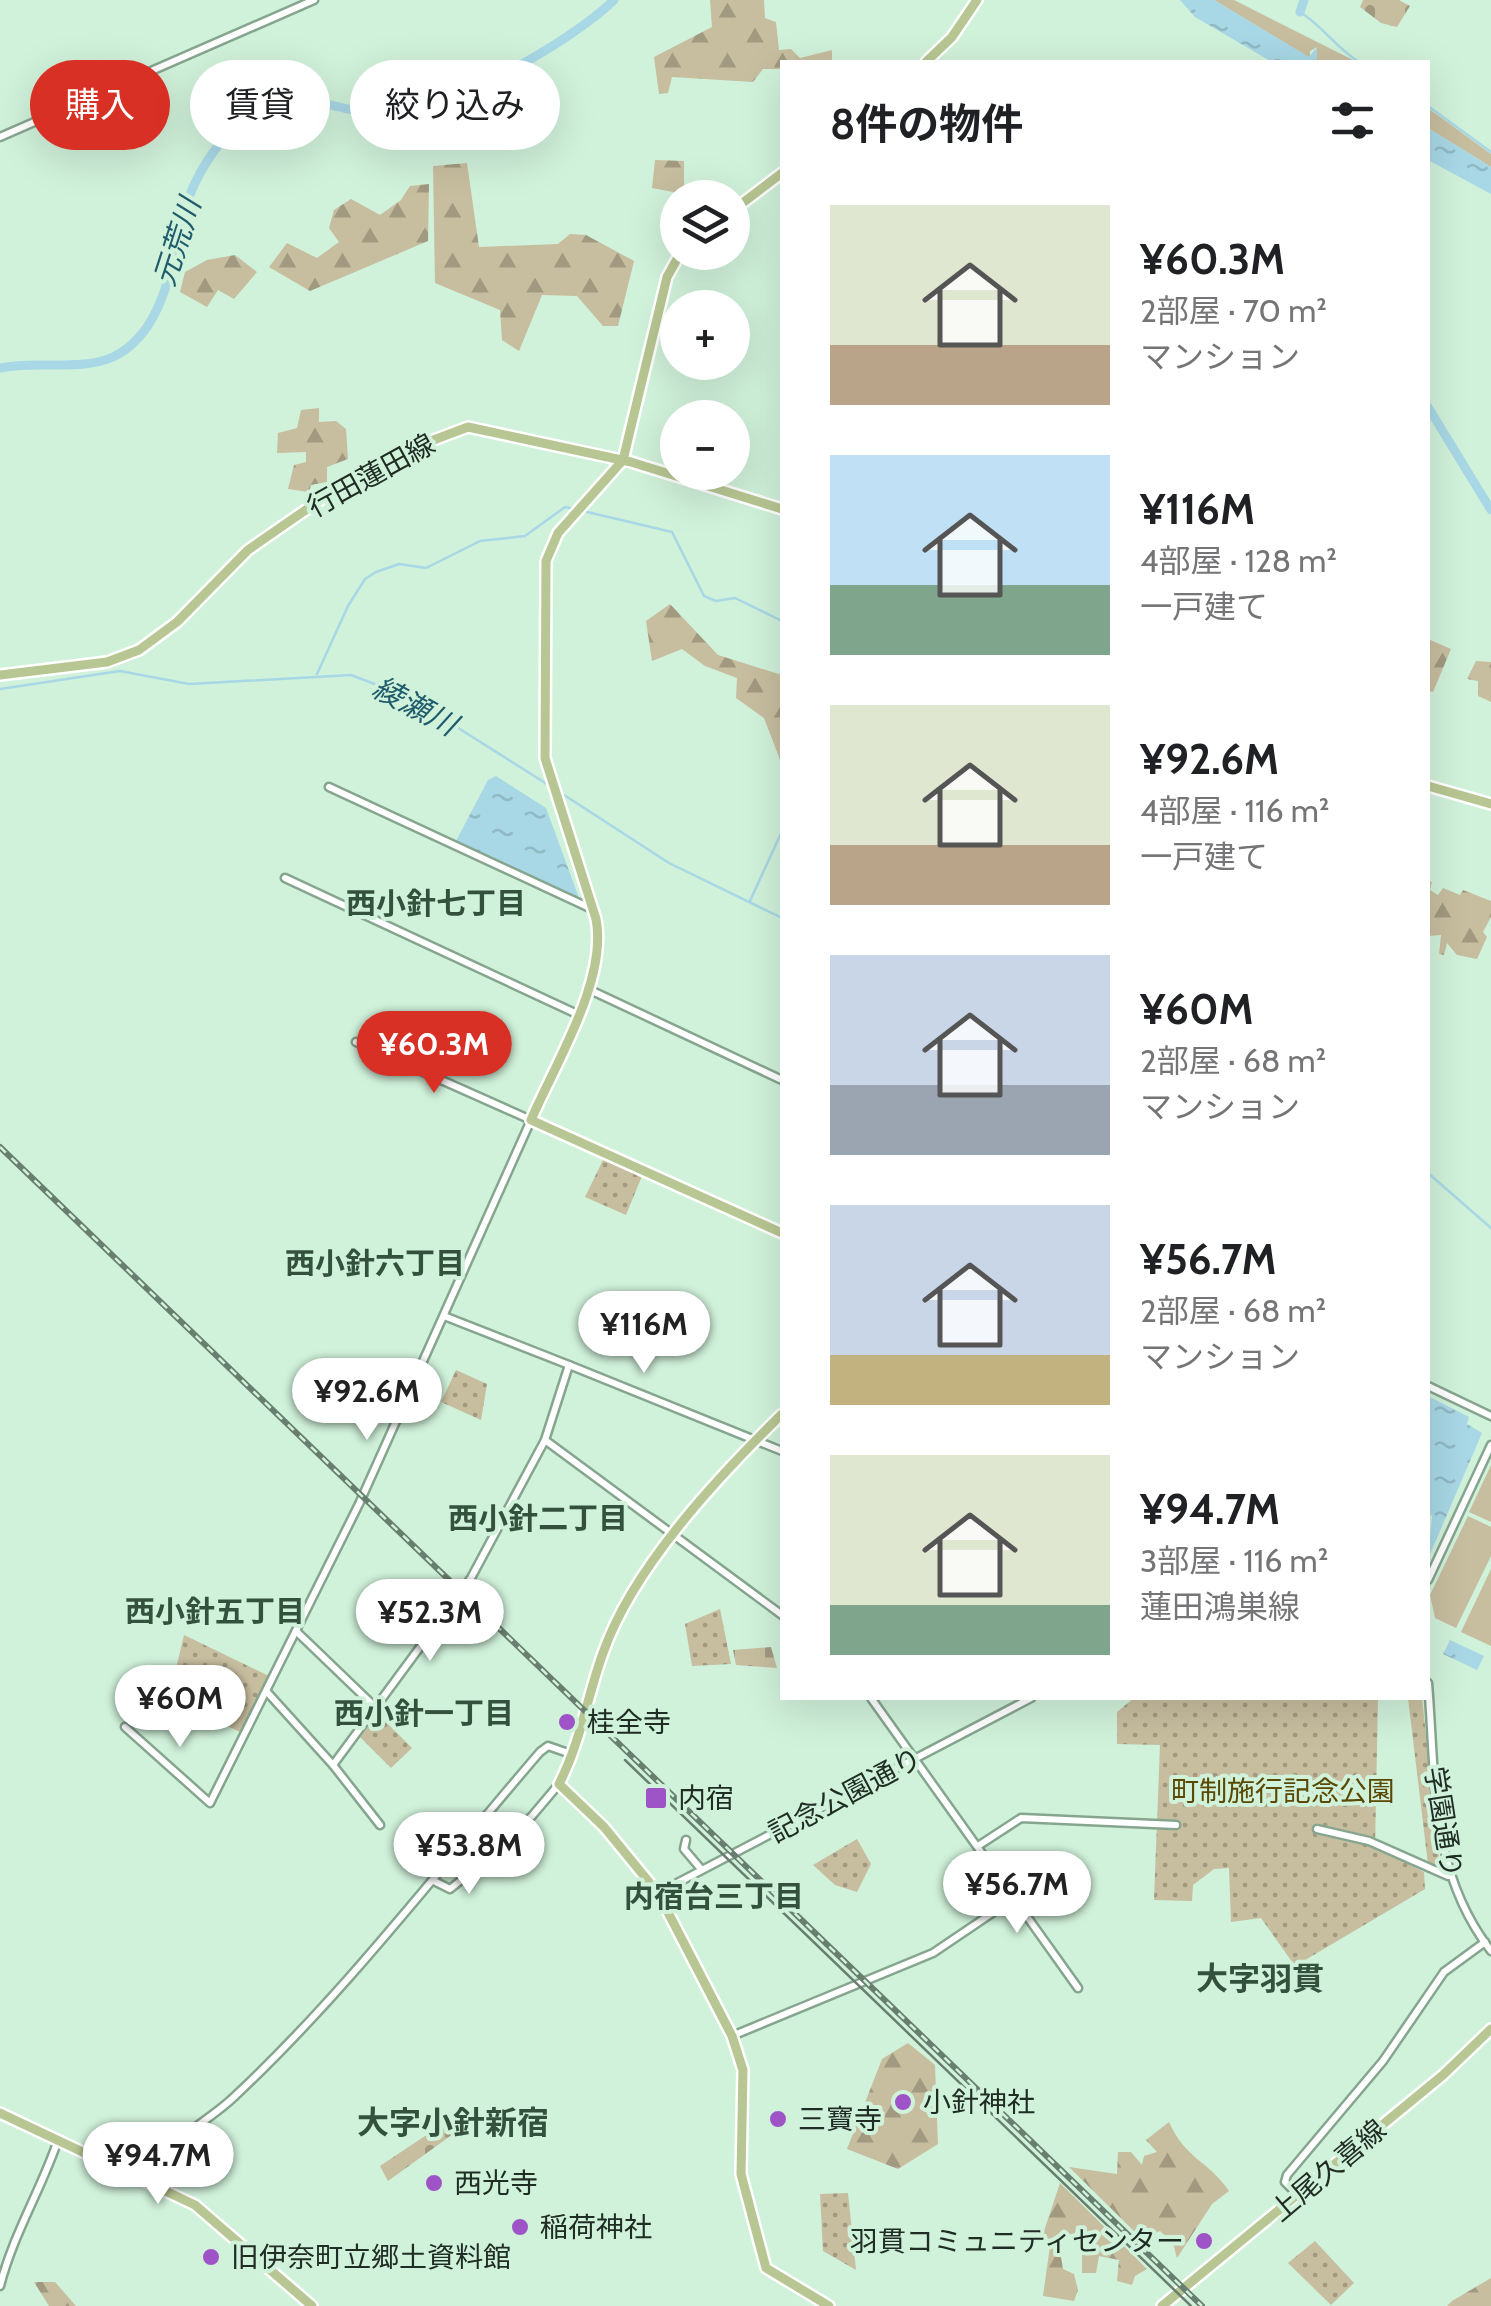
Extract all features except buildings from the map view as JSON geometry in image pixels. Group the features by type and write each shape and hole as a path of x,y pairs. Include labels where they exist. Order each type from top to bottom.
{"main road":[{"path":"928,60 952,37 977,0"},
{"path":"750,197 780,175"},
{"path":"670,270 622,460 558,533 546,561 543,733 549,780 593,910 599,952 588,989 531,1120 780,1232"},
{"name":"行田蓮田線","path":"0,675 107,662 138,650 177,622 248,550 346,482 455,430 484,427 534,444 622,460 780,508"},
{"path":"1430,787 1491,804"},
{"path":"780,1416 706,1489 609,1638 574,1755 559,1784 604,1826 658,1893 732,2036 744,2088 742,2174 766,2268 828,2306"},
{"name":"上尾久喜線","path":"1162,2306 1175,2304 1298,2195 1461,2060 1491,2029"},
{"path":"0,2113 154,2184 211,2216 312,2306"}],"street":[{"path":"0,137 314,0"},
{"path":"329,787 593,910"},
{"path":"285,878 577,1014"},
{"path":"588,989 780,1079"},
{"path":"125,1727 210,1803 297,1632 531,1120 356,1042"},
{"path":"444,1316 780,1450"},
{"path":"333,1765 470,1578 545,1440 569,1365"},
{"path":"1430,1387 1491,1416"},
{"path":"545,1440 780,1614"},
{"path":"1430,1576 1491,1445"},
{"path":"297,1632 375,1708"},
{"path":"267,1692 333,1765 380,1825"},
{"path":"872,1700 1078,1988"},
{"name":"記念公園通り","path":"658,1893 1027,1700"},
{"name":"学園通り","path":"1429,1700 1440,1834 1448,1876 1462,1910 1491,1951"},
{"path":"154,2184 169,2146 231,2100 351,1979 540,1752 548,1746 574,1755"},
{"path":"434,1880 450,1889 532,1816 559,1784"},
{"path":"978,1846 1021,1818 1176,1825"},
{"path":"1318,1829 1369,1841 1448,1876"},
{"path":"686,1840 684,1850 701,1869"},
{"path":"732,2036 933,1952 1013,1899"},
{"path":"1298,2195 1285,2182 1287,2175 1373,2074 1444,1972 1484,1942"},
{"path":"0,2286 8,2256 37,2199 58,2140"}],"green space":[{"path":"710,0 764,0 765,18 776,22 779,50 791,49 800,58 832,50 832,60 780,60 780,69 763,69 753,82 672,77 668,93 659,94 654,57 712,27"},
{"path":"1214,0 1234,0 1353,60 1316,60 1317,47 1310,51 1310,58"},
{"path":"1363,0 1399,0 1410,6 1397,27 1381,23 1360,7"},
{"path":"1430,109 1491,154 1491,167 1430,129"},
{"path":"655,160 684,161 684,180 660,180 660,190 652,188"},
{"path":"467,163 479,247 558,244 570,234 586,235 634,261 618,326 603,326 577,296 542,295 519,351 502,340 500,310 435,283 433,166"},
{"path":"429,184 428,241 310,291 269,267 287,243 317,258 339,242 329,228 334,210 351,199 380,215 401,200 410,186"},
{"path":"235,255 257,272 234,299 218,290 207,307 180,292 185,272 207,260"},
{"path":"319,408 319,422 336,421 346,429 348,459 327,467 327,482 311,485 309,492 288,489 294,465 306,462 306,452 277,453 278,433 297,428 301,410"},
{"path":"670,604 718,655 780,674 780,760 764,718 736,698 737,678 705,666 682,649 652,661 646,621"},
{"path":"1430,640 1451,649 1430,691"},
{"path":"1476,661 1491,662 1491,702 1478,696 1478,681 1467,679"},
{"path":"1443,888 1460,895 1463,890 1491,901 1491,917 1483,932 1487,937 1477,959 1457,955 1447,943 1444,955 1439,954 1441,935 1430,936 1430,890 1438,895"},
{"path":"606,1154 644,1171 626,1215 585,1197"},
{"path":"456,1370 487,1384 481,1420 441,1402"},
{"path":"1491,1465 1491,1522 1469,1512"},
{"path":"1468,1516 1491,1527 1491,1556 1456,1628 1435,1618 1430,1595"},
{"path":"1491,1569 1491,1646 1461,1632"},
{"path":"720,1609 731,1664 692,1666 685,1624"},
{"path":"184,1635 269,1676 240,1732 169,1698"},
{"path":"771,1647 777,1668 736,1665 733,1650"},
{"name":"町制施行記念公園","path":"1132,1700 1378,1700 1375,1847 1424,1872 1425,1889 1295,1966 1261,1918 1231,1922 1229,1868 1214,1869 1193,1885 1192,1901 1154,1900 1160,1745 1117,1744 1117,1712"},
{"path":"1408,1700 1422,1700 1440,1866 1428,1864"},
{"path":"378,1714 412,1748 391,1768 360,1737"},
{"path":"857,1839 871,1864 857,1892 835,1885 813,1865"},
{"path":"908,2043 935,2065 938,2144 898,2169 847,2149 882,2059"},
{"path":"452,2118 460,2129 388,2181 380,2166"},
{"path":"1169,2122 1183,2144 1229,2191 1212,2204 1177,2258 1173,2243 1160,2231 1142,2239 1069,2167 1117,2174 1118,2152 1131,2152 1142,2165 1144,2156 1157,2152 1146,2140"},
{"path":"1060,2183 1147,2269 1135,2276 1132,2285 1117,2281 1119,2260 1099,2256 1096,2273 1082,2273 1082,2226 1076,2226 1075,2233 1058,2238 1063,2269 1074,2274 1078,2290 1074,2301 1043,2296 1051,2239 1042,2237"},
{"path":"848,2193 856,2270 823,2251 820,2194"},
{"path":"1315,2241 1354,2283 1331,2305 1288,2263"},
{"path":"1491,2278 1491,2306 1447,2306 1452,2301"},
{"path":"34,2282 55,2282 76,2306 49,2306"}],"water":[{"path":"1180,0 1214,0 1309,57 1317,47 1316,60 1269,60 1195,17"},
{"path":"1430,129 1491,167 1491,194 1430,161"},
{"path":"496,776 546,808 579,898 456,841 488,780"},
{"path":"1430,1397 1469,1417 1467,1424 1482,1433 1430,1554"},
{"path":"1450,1640 1484,1656 1477,1670 1443,1654"}],"waterway":[{"name":"元荒川","path":"0,368 86,364 113,357 132,344 158,308 189,197 200,173 227,135 258,107 287,99 370,113 411,111 473,89 539,54 614,0"},
{"path":"1300,12 1304,0"},
{"path":"1300,12 1356,60"},
{"path":"1430,107 1491,152"},
{"path":"1430,410 1436,417"},
{"path":"1430,410 1491,510"},
{"path":"317,674 365,579 399,564 426,568 480,541 525,536 565,507 575,509"},
{"path":"583,511 672,532 704,596 716,601 735,598 780,620"},
{"name":"綾瀬川","path":"0,689 120,671 189,684 351,675 411,698 550,786"},
{"name":"綾瀬川","path":"561,793 669,863 780,917"},
{"path":"750,901 780,835"},
{"name":"綾瀬川","path":"1430,1175 1491,1228"}],"tram line":[{"path":"625,1760 1191,2306"}],"railway":[{"path":"0,1147 1202,2306"}],"place":[{"name":"桂全寺","path":"567,1722"},
{"name":"内宿","path":"656,1798"},
{"name":"小針神社","path":"903,2102"},
{"name":"三寶寺","path":"778,2119"},
{"name":"西光寺","path":"434,2183"},
{"name":"稲荷神社","path":"520,2227"},
{"name":"羽貫コミュニティセンター","path":"1204,2241"},
{"name":"旧伊奈町立郷土資料館","path":"211,2257"}],"district":[{"name":"西小針七丁目","path":"436,903"},
{"name":"西小針六丁目","path":"375,1263"},
{"name":"西小針二丁目","path":"538,1518"},
{"name":"西小針五丁目","path":"215,1611"},
{"name":"西小針一丁目","path":"424,1713"},
{"name":"内宿台三丁目","path":"714,1896"},
{"name":"大字羽貫","path":"1260,1978"},
{"name":"大字小針新宿","path":"453,2122"}]}
